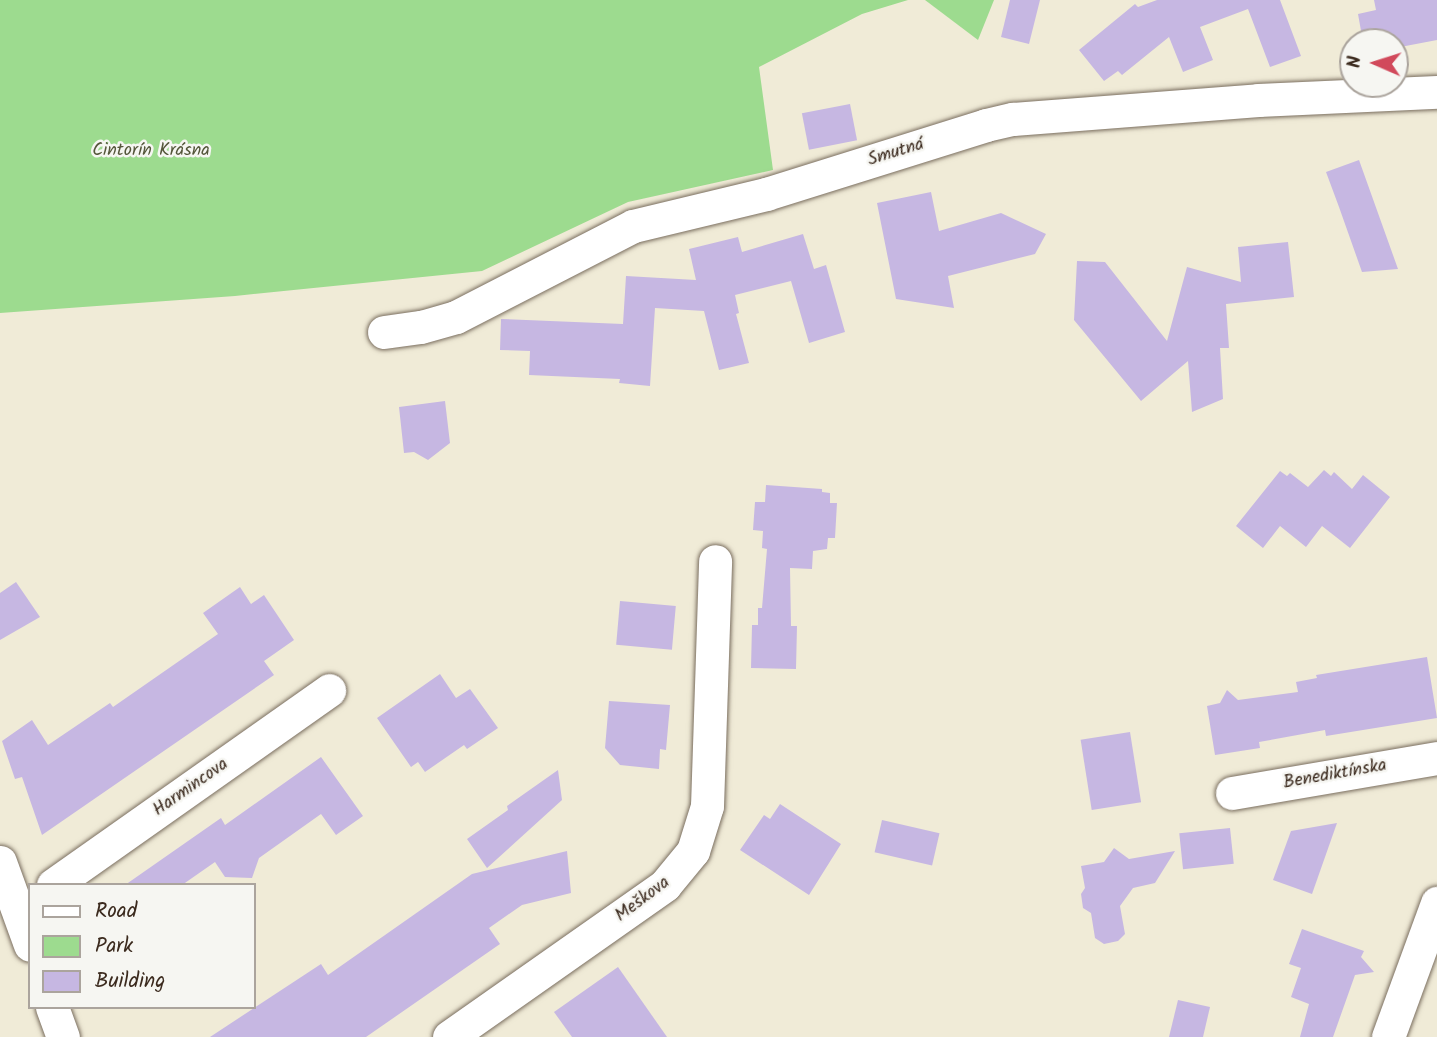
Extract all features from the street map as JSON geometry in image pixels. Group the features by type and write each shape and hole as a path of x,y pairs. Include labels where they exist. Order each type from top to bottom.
{"street":[{"name":"Smutná","path":"384,332 421,327 456,317 633,226 766,194 986,125 1013,119 1258,100 1437,92"},
{"name":"Meškova","path":"449,1037 666,885 693,851 707,806 715,561"},
{"name":"Harmincova","path":"56,883 329,690"},
{"name":"Benediktínska","path":"1233,793 1437,758"},
{"path":"0,862 23,905 28,934"},
{"path":"1388,1037 1437,903"},
{"path":"53,1009 63,1037"}],"green space":[{"name":"Cintorín Krásna","path":"0,0 908,0 862,14 759,67 773,170 628,202 482,271 235,296 0,313"},
{"path":"925,0 994,0 978,40"}],"building":[{"path":"1010,0 1040,0 1029,44 1001,37"},
{"path":"1157,0 1280,0 1301,56 1270,67 1248,9 1200,27 1213,60 1183,72 1169,37 1122,75 1118,71 1104,81 1079,50 1135,4 1138,7"},
{"path":"1374,0 1437,0 1437,40 1409,45 1409,28 1360,28 1358,14 1376,10"},
{"path":"850,104 857,140 809,150 802,113"},
{"path":"1359,160 1398,269 1362,272 1326,172"},
{"path":"931,192 939,231 1001,213 1046,234 1035,254 948,276 954,308 896,299 877,203"},
{"path":"803,234 814,269 826,265 845,332 809,343 791,281 735,295 739,313 736,314 749,363 719,370 704,311 655,308 650,386 619,383 620,379 529,375 530,351 500,350 501,319 623,324 626,276 696,280 689,249 738,237 742,252"},
{"path":"1288,242 1294,297 1226,304 1229,348 1220,348 1223,399 1192,412 1188,361 1141,401 1074,320 1077,261 1105,262 1167,341 1187,267 1241,282 1238,247"},
{"path":"445,401 450,443 428,460 414,452 404,453 399,407"},
{"path":"1324,470 1331,476 1334,472 1352,489 1363,475 1390,497 1350,548 1322,526 1306,547 1280,526 1263,548 1236,526 1280,471 1287,476 1290,473 1308,487"},
{"path":"766,485 822,489 822,492 830,493 830,503 837,503 835,538 828,538 827,549 813,551 812,569 790,568 791,626 797,626 796,669 751,668 752,625 758,625 758,608 762,608 767,549 762,548 763,531 753,530 755,502 765,502"},
{"path":"16,582 40,617 0,640 0,593"},
{"path":"240,587 251,604 264,595 294,640 264,661 274,675 42,835 22,777 15,779 2,741 32,720 48,745 110,703 113,707 218,634 203,613"},
{"path":"620,601 676,606 672,650 616,645"},
{"path":"1427,657 1437,718 1326,736 1325,730 1259,742 1260,748 1215,755 1207,706 1220,703 1227,690 1238,700 1298,692 1296,682 1317,678 1316,675"},
{"path":"440,674 456,698 470,689 498,728 467,749 464,745 425,772 418,762 411,767 377,718"},
{"path":"609,701 670,705 666,750 660,749 659,769 620,765 605,748"},
{"path":"1130,732 1141,802 1092,810 1081,740"},
{"path":"321,757 363,816 336,835 321,814 259,858 252,878 225,877 215,862 185,883 128,883 221,818 225,825"},
{"path":"558,770 562,800 487,868 467,839 508,810 507,806"},
{"path":"780,804 841,844 809,895 740,850 764,815 770,819"},
{"path":"882,820 939,833 932,865 875,852"},
{"path":"1337,823 1312,894 1273,880 1291,831"},
{"path":"1230,828 1234,864 1183,869 1179,833"},
{"path":"1114,848 1129,859 1175,851 1155,883 1133,888 1120,906 1125,934 1118,941 1104,944 1095,938 1091,913 1083,908 1081,894 1085,888 1081,866 1104,862"},
{"path":"567,851 571,893 522,905 489,928 500,944 366,1037 210,1037 321,964 328,975 472,874"},
{"path":"1302,929 1364,951 1361,957 1374,972 1355,975 1333,1037 1300,1037 1309,1004 1291,997 1301,968 1289,964"},
{"path":"618,967 667,1037 572,1037 554,1012"},
{"path":"1178,1000 1210,1007 1203,1037 1169,1037"}]}
